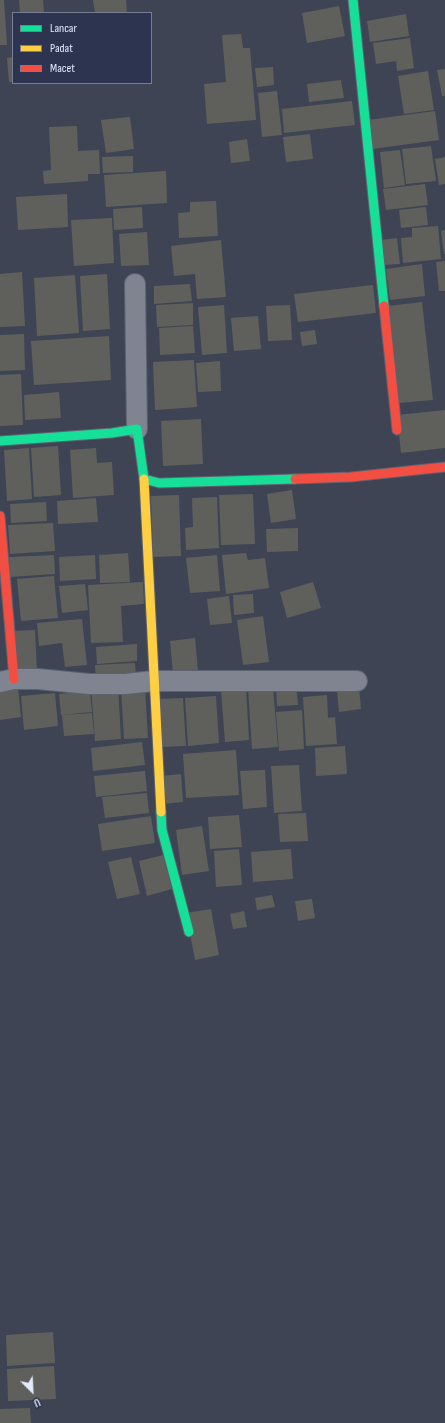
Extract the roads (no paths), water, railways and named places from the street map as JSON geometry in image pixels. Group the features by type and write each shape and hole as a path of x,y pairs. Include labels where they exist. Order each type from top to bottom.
{"street":[{"path":"353,0 397,430"},
{"path":"135,284 137,429 144,479 162,830 189,932"},
{"path":"0,442 112,433 137,429"},
{"path":"144,479 159,483 351,477 445,467"},
{"path":"0,516 7,680 38,679 89,684 125,684 154,681 357,681"}]}
